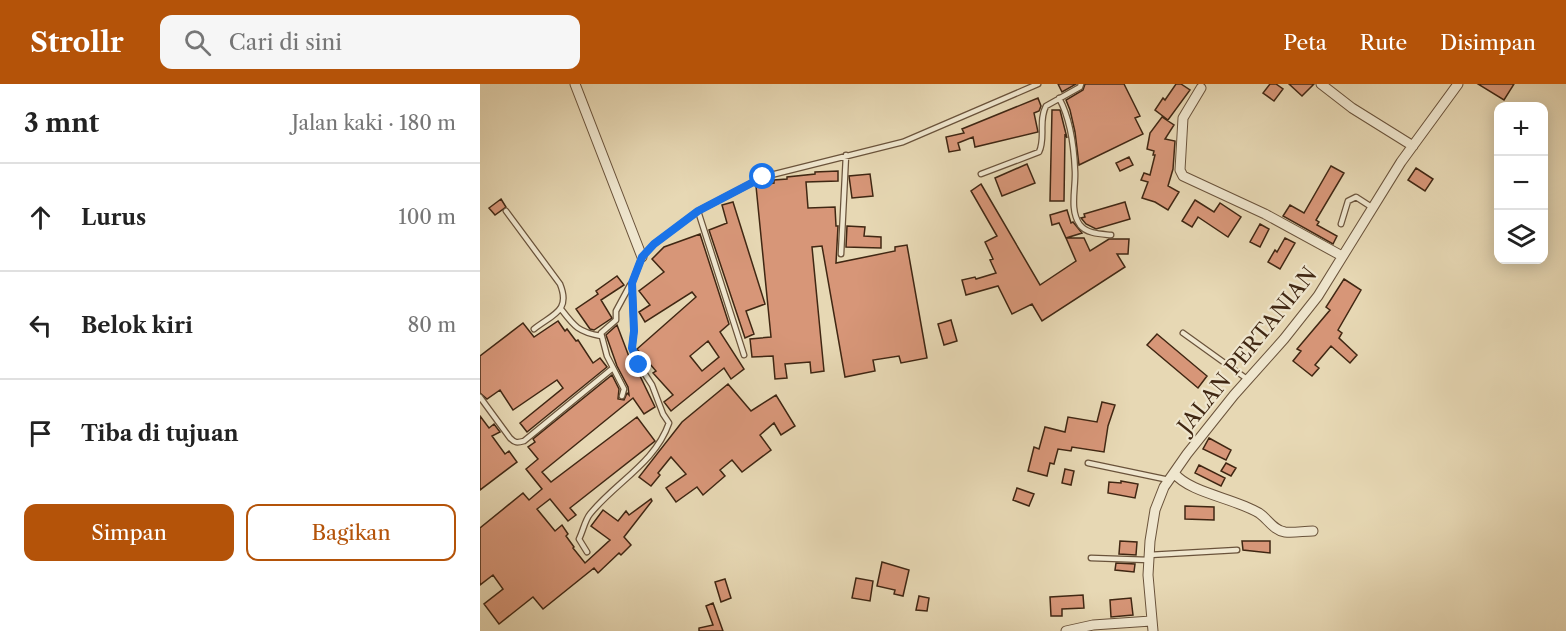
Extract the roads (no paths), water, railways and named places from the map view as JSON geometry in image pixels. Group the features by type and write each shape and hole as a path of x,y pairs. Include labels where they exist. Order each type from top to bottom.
{"street":[{"path":"575,84 642,257"},
{"path":"1321,84 1352,108 1413,146"},
{"name":"JALAN PERTANIAN","path":"1153,631 1149,558 1155,510 1164,487 1247,379 1318,297 1413,146 1458,84"},
{"path":"1201,88 1183,118 1180,170 1183,176 1265,214 1342,256"},
{"path":"1171,476 1185,484 1257,512 1284,532 1313,531"},
{"path":"1066,631 1093,625 1151,621"}],"lane":[{"path":"622,396 624,389 601,336 602,330 616,320 616,311 632,283 642,257 654,244 698,211 763,177 903,142 1038,84"},
{"path":"981,174 1039,152 1042,146 1043,110 1046,106 1080,87 1081,84"},
{"path":"1059,98 1066,110 1075,170 1074,211 1084,229 1111,235"},
{"path":"841,254 846,155"},
{"path":"1341,224 1348,201 1351,199 1356,197 1373,208"},
{"path":"507,211 560,284 564,297 561,309 534,329"},
{"path":"698,211 744,355"},
{"path":"587,552 579,539 588,515 642,465 664,436 669,423 632,348 634,331 632,283"},
{"path":"561,309 582,332 601,336"},
{"path":"1183,333 1247,379"},
{"path":"480,397 510,438 519,443 614,368"},
{"path":"1088,463 1171,476"},
{"path":"1091,558 1149,558 1237,550"}]}
